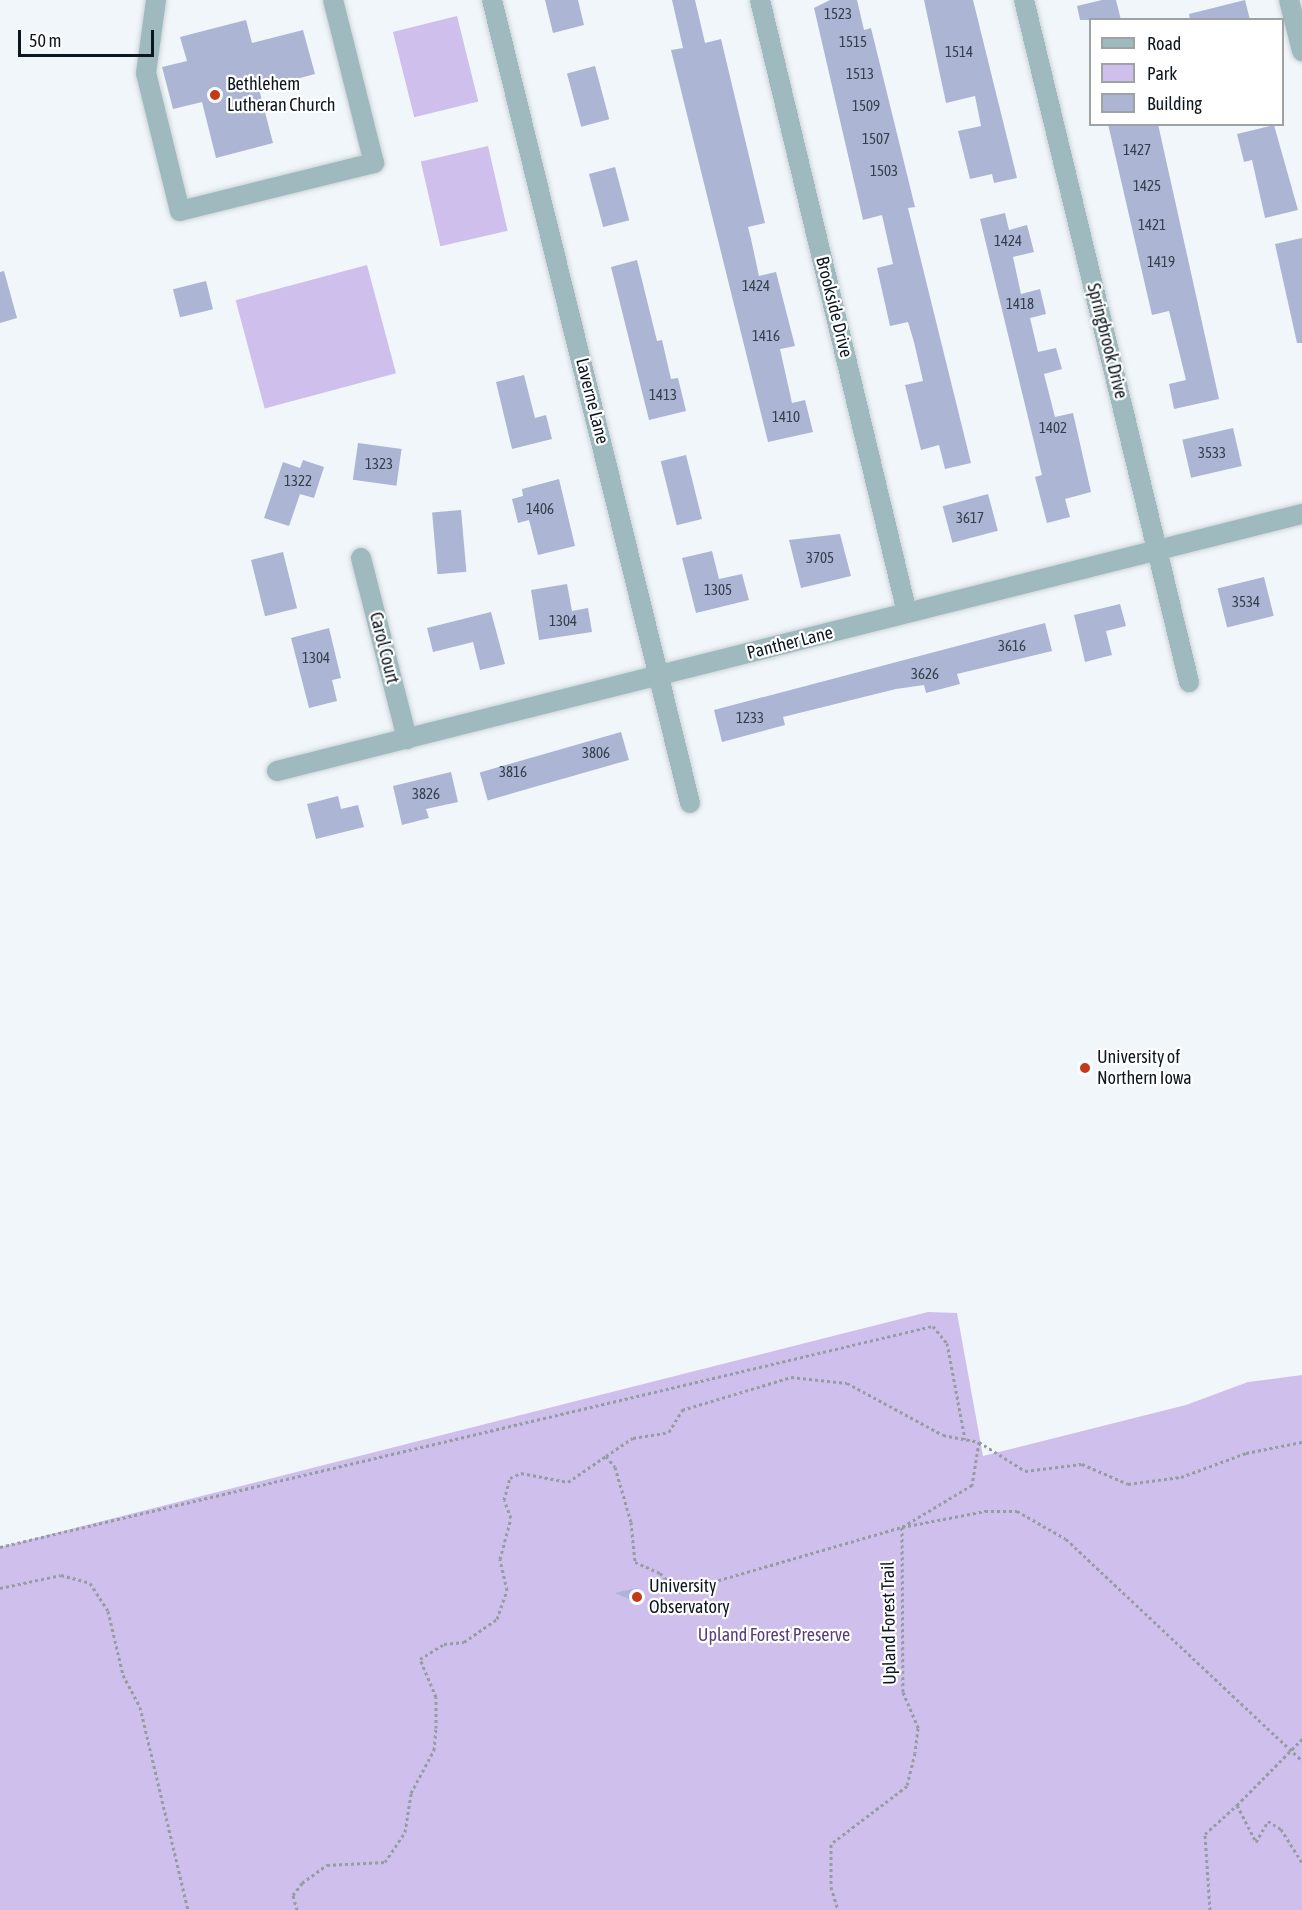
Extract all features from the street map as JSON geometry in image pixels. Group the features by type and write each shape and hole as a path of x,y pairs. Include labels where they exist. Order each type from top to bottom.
{"street":[{"path":"156,0 146,73 180,211 374,163 333,0"},
{"name":"Laverne Lane","path":"492,0 690,803"},
{"name":"Brookside Drive","path":"759,0 907,613"},
{"name":"Springbrook Drive","path":"1024,0 1189,682"},
{"path":"1289,0 1302,51"},
{"name":"Panther Lane","path":"277,771 1302,514"},
{"name":"Carol Court","path":"361,558 406,739"}],"path":[{"path":"0,1547 933,1326 947,1343 965,1439"},
{"path":"297,1910 293,1895 302,1883 327,1865 385,1862 405,1832 411,1793 434,1750 436,1728 436,1696 420,1659 444,1644 464,1642 497,1619 507,1590 500,1559 510,1527 504,1500 510,1478 521,1473 568,1482 633,1438 669,1432 682,1410 791,1377 847,1383 943,1435 978,1442 1025,1471 1082,1464 1128,1484 1180,1477 1246,1453 1302,1442"},
{"path":"902,1527 972,1485 978,1442"},
{"path":"606,1456 615,1467 631,1522 635,1562 660,1573 678,1592 902,1527 985,1511 1017,1510 1041,1522 1066,1539 1302,1761"},
{"name":"Upland Forest Trail","path":"838,1910 831,1887 831,1844 907,1786 915,1753 918,1728 903,1692 902,1527"},
{"path":"0,1588 61,1575 90,1583 108,1611 123,1675 140,1707 188,1910"},
{"path":"1210,1910 1205,1834 1302,1739"},
{"path":"1237,1805 1256,1842 1268,1821 1281,1829 1302,1862"}],"green space":[{"path":"457,16 478,101 414,117 393,32"},
{"path":"488,146 508,231 440,246 421,162"},
{"path":"367,265 396,373 265,408 236,300"},
{"name":"Upland Forest Preserve","path":"928,1312 957,1313 983,1456 1186,1405 1248,1382 1302,1375 1302,1910 0,1910 0,1547"}],"building":[{"path":"545,0 578,0 584,25 553,33"},
{"path":"672,0 695,0 705,43 721,39 765,223 748,227 759,276 776,272 795,346 780,349 792,403 805,400 813,432 768,442 671,50 683,48"},
{"path":"830,0 857,0 864,30 871,28 915,207 908,208 971,463 945,469 939,445 921,450 905,385 923,381 914,342 908,322 890,326 877,268 893,264 882,215 863,220 814,8"},
{"path":"924,0 973,0 1017,178 994,183 992,174 970,179 958,131 981,126 975,96 946,103"},
{"path":"1102,0 1116,0 1120,18 1080,20 1077,6"},
{"path":"1245,0 1250,18 1190,18 1189,14"},
{"name":"Bethlehem Lutheran Church","path":"246,20 252,43 303,30 315,74 259,89 273,143 216,158 202,102 173,109 162,67 187,61 180,37"},
{"path":"595,66 609,119 581,127 567,74"},
{"path":"1108,126 1158,126 1219,399 1174,409 1169,384 1186,380 1169,311 1152,315"},
{"path":"1274,126 1298,210 1265,218 1252,160 1244,162 1237,134"},
{"path":"615,167 629,220 603,227 589,174"},
{"path":"1005,213 1009,230 1027,225 1034,252 1013,257 1021,294 1040,289 1046,314 1030,318 1038,352 1056,348 1062,369 1044,374 1055,417 1073,413 1091,492 1065,499 1070,517 1047,523 1035,477 1042,475 980,219"},
{"path":"1302,238 1302,343 1297,343 1275,244"},
{"path":"637,260 657,341 662,340 671,379 678,378 686,411 649,420 611,267"},
{"path":"4,271 17,318 0,323 0,272"},
{"path":"206,281 213,309 180,317 173,289"},
{"path":"524,375 535,418 546,415 552,439 512,449 496,382"},
{"path":"1233,428 1242,466 1191,478 1182,440"},
{"path":"358,443 402,449 396,486 353,480"},
{"path":"686,455 702,519 677,525 661,461"},
{"path":"303,460 324,467 314,498 300,494 289,526 264,518 283,462 300,468"},
{"path":"559,479 575,546 538,555 529,520 518,523 512,499 523,496 522,489"},
{"path":"988,494 998,531 952,543 943,506"},
{"path":"461,510 466,572 438,574 432,513"},
{"path":"840,534 851,576 801,588 789,540"},
{"path":"712,551 719,579 742,574 749,600 696,613 682,558"},
{"path":"283,552 297,608 265,616 251,560"},
{"path":"1264,577 1274,616 1227,627 1217,589"},
{"path":"567,584 572,611 588,608 592,632 539,640 531,590"},
{"path":"1120,604 1126,626 1106,631 1112,655 1085,662 1074,615"},
{"path":"491,612 505,664 480,670 473,642 433,652 427,628"},
{"path":"1045,623 1052,651 957,674 960,684 926,693 924,685 896,689 783,717 785,725 722,742 714,710"},
{"path":"329,628 341,678 332,680 337,701 309,708 291,638"},
{"path":"621,732 629,760 488,800 480,773"},
{"path":"451,772 458,802 426,809 429,818 402,825 393,786"},
{"path":"338,796 341,809 358,805 364,827 316,839 307,804"},
{"path":"637,1588 645,1595 640,1604 615,1593"}],"place":[{"name":"Bethlehem Lutheran Church","path":"215,95"},
{"name":"University of Northern Iowa","path":"1085,1068"},
{"name":"University Observatory","path":"637,1597"}]}
